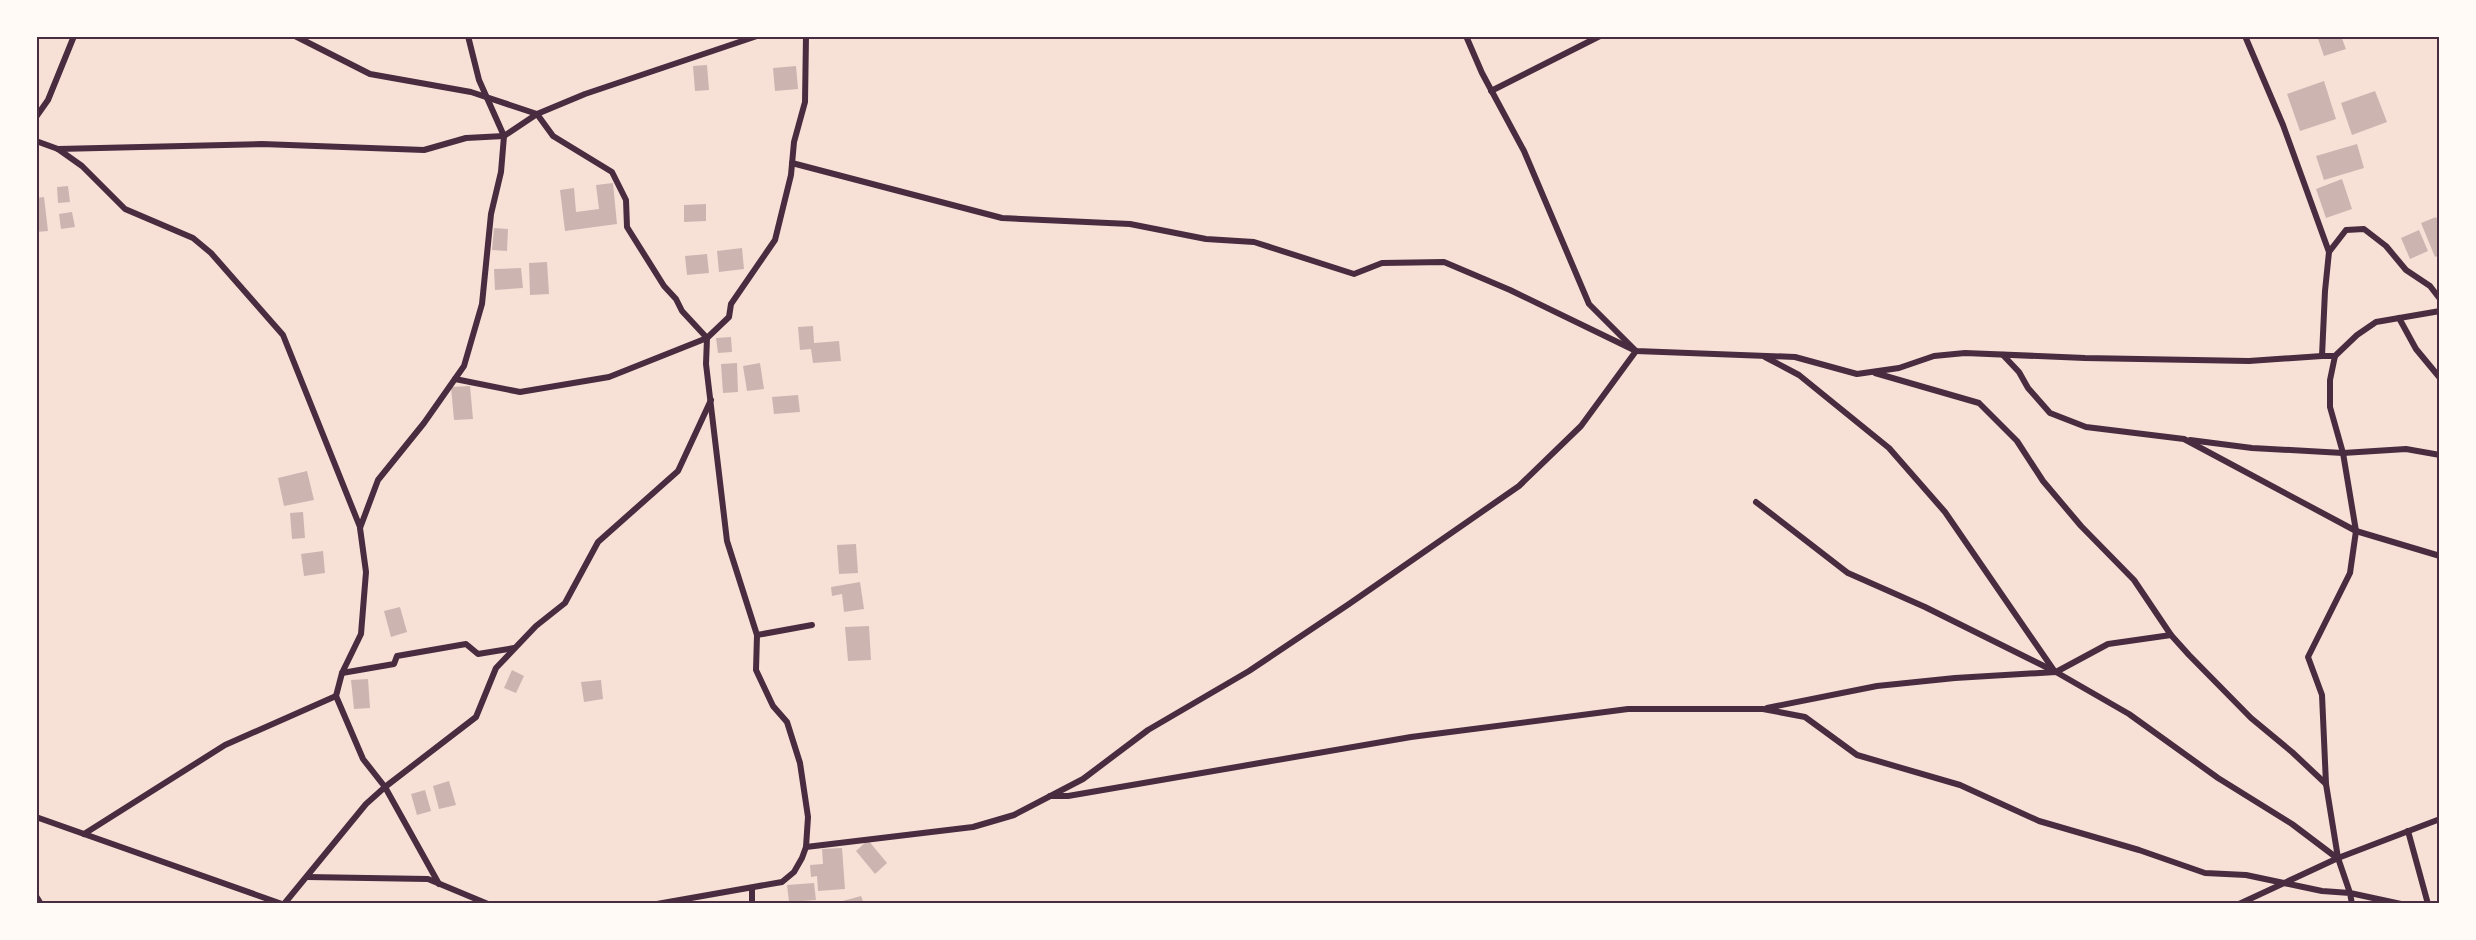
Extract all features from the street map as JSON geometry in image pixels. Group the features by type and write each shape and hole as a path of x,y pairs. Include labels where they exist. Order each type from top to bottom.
{"street":[{"path":"36,117 48,100 74,36"},
{"path":"296,36 370,74 471,92 537,114 553,136 612,172 626,200 627,227 659,280 676,299 682,312 707,338 706,364 727,541 757,635 756,670 773,706 787,722 800,763 808,817 806,847 794,872 782,882 657,904"},
{"path":"360,528 378,480 424,423 464,366 482,304 491,214 501,172 504,136 479,80 468,36"},
{"path":"58,149 262,144 424,150 466,138 504,136 537,114 585,94 757,36"},
{"path":"455,379 520,392 609,377 707,338 729,317 731,304 775,240 792,163 794,142 805,102 806,36"},
{"path":"1466,36 1491,91 1524,151 1588,304 1636,351"},
{"path":"1491,91 1600,36"},
{"path":"2245,36 2283,125 2330,252 2325,291 2322,356"},
{"path":"36,141 58,149 82,166 125,209 193,238 212,253 283,335 360,528 366,572 364,614 361,634 342,673 336,696 363,759 385,787 439,884"},
{"path":"792,163 1002,218 1130,224 1206,239 1254,242 1353,274 1382,263 1444,262 1510,290 1636,351 1795,357 1857,374 1899,368 1934,356 1965,353 2249,361 2336,356"},
{"path":"2330,252 2346,230 2364,229 2386,246 2406,270 2430,286 2440,299"},
{"path":"2352,904 2338,858 2326,784 2322,695 2308,657 2350,573 2356,531 2343,453 2330,407 2330,380 2336,356 2376,322 2440,311"},
{"path":"2399,318 2416,349 2440,378"},
{"path":"806,847 973,827 1014,815 1083,779 1148,730 1259,664 1519,486 1581,426 1636,351"},
{"path":"2003,354 2050,414 2086,428 2252,448 2343,453 2406,449 2440,455"},
{"path":"1764,356 1799,375 1889,448 1945,512 2056,672"},
{"path":"1872,372 1928,386 1979,403 2017,441 2043,481 2081,526 2134,580 2171,635 2251,718 2326,784"},
{"path":"36,817 283,904 366,804 476,717 496,668 536,626 565,603 598,542 678,471 711,399"},
{"path":"2184,439 2356,531 2440,556"},
{"path":"1756,502 1848,573 1925,607 2056,672 2129,714 2218,777 2292,824 2338,858"},
{"path":"757,635 812,625"},
{"path":"1763,709 1877,687 1955,678 2056,672 2108,644 2171,635"},
{"path":"342,673 394,664 396,656 466,644 478,654 515,648"},
{"path":"84,834 225,746 336,696"},
{"path":"1049,796 1068,796 1411,737 1628,709 1763,709 1805,717 1857,755 1960,785 2039,821 2139,850 2205,873 2246,875 2401,904"},
{"path":"84,834 117,816"},
{"path":"2240,904 2338,858 2440,819"},
{"path":"2408,831 2428,904"},
{"path":"307,877 428,879 488,904"},
{"path":"752,888 752,904"},
{"path":"36,896 41,904"}],"building":[{"path":"2317,36 2341,36 2346,49 2324,56"},
{"path":"707,65 709,90 695,91 693,66"},
{"path":"796,66 798,89 775,91 773,68"},
{"path":"2324,81 2336,119 2300,131 2287,94"},
{"path":"2375,91 2387,122 2352,135 2341,103"},
{"path":"2357,144 2364,168 2324,180 2316,156"},
{"path":"2342,179 2352,209 2326,218 2316,189"},
{"path":"613,183 617,224 565,231 560,190 574,188 576,212 599,209 596,185"},
{"path":"68,186 70,202 58,203 57,187"},
{"path":"44,197 48,231 36,232 36,198"},
{"path":"706,204 706,221 684,222 684,205"},
{"path":"72,212 75,227 61,229 59,214"},
{"path":"2436,217 2440,225 2440,255 2435,257 2421,223"},
{"path":"494,228 508,229 507,251 492,250"},
{"path":"2419,230 2428,251 2410,259 2401,238"},
{"path":"742,248 744,269 719,272 717,251"},
{"path":"707,254 709,273 687,275 685,256"},
{"path":"547,262 549,294 530,295 529,263"},
{"path":"521,268 523,288 495,290 494,269"},
{"path":"813,326 814,343 839,341 841,361 813,363 811,349 800,350 798,327"},
{"path":"731,337 732,352 718,353 716,338"},
{"path":"737,363 738,392 723,393 721,364"},
{"path":"760,363 764,389 747,391 743,366"},
{"path":"470,386 473,419 454,420 451,387"},
{"path":"798,395 800,412 774,414 772,397"},
{"path":"307,471 314,500 284,506 278,478"},
{"path":"303,512 305,538 292,539 290,513"},
{"path":"856,544 858,573 839,574 837,545"},
{"path":"323,551 325,573 304,576 301,554"},
{"path":"860,582 864,609 844,612 842,594 832,596 831,587"},
{"path":"400,607 407,632 391,637 384,611"},
{"path":"869,626 871,660 848,661 845,627"},
{"path":"512,670 524,676 516,693 504,688"},
{"path":"368,679 370,708 354,709 351,680"},
{"path":"601,680 603,699 584,702 581,682"},
{"path":"449,781 456,805 439,809 433,786"},
{"path":"425,790 431,811 417,815 411,794"},
{"path":"868,840 887,863 875,874 856,851"},
{"path":"842,848 845,889 818,891 817,876 811,877 810,865 823,864 822,849"},
{"path":"814,883 816,900 789,902 787,885"},
{"path":"861,896 864,904 840,904 839,902"}]}
